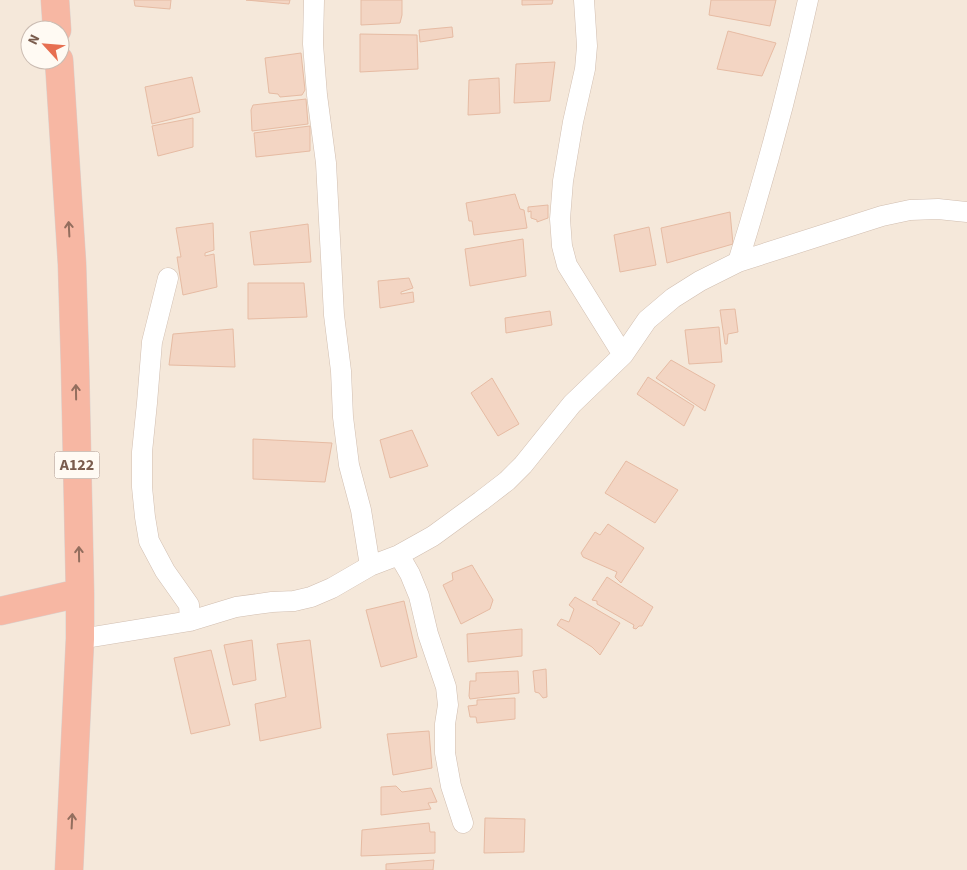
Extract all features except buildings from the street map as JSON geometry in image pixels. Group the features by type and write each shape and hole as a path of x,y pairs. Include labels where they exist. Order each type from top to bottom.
{"highway":[{"path":"55,0 56,20"},
{"name":"A122","path":"60,70 73,292 80,592 80,639 69,870"},
{"path":"0,611 80,592"}],"street":[{"path":"314,0 313,44 316,95 326,163 334,315 341,371 343,417 349,465 362,510 370,566"},
{"path":"584,0 587,46 585,69 563,180 560,219 562,246 567,265 623,355"},
{"path":"738,262 758,198 792,71 808,0"},
{"path":"80,639 190,621 236,607 272,602 294,602 332,588 370,566 399,555 433,536 507,481 524,465 572,404 623,355 646,320 673,298 700,281 738,262 882,216 910,210 938,209 967,212"},
{"path":"168,278 152,342 142,452 142,487 149,541 165,571 189,604 190,621"},
{"path":"399,555 420,596 428,634 446,687 448,705 444,753 451,786 463,823"}],"shaded area":[{"path":"0,0 967,0 967,870 0,870"}]}
